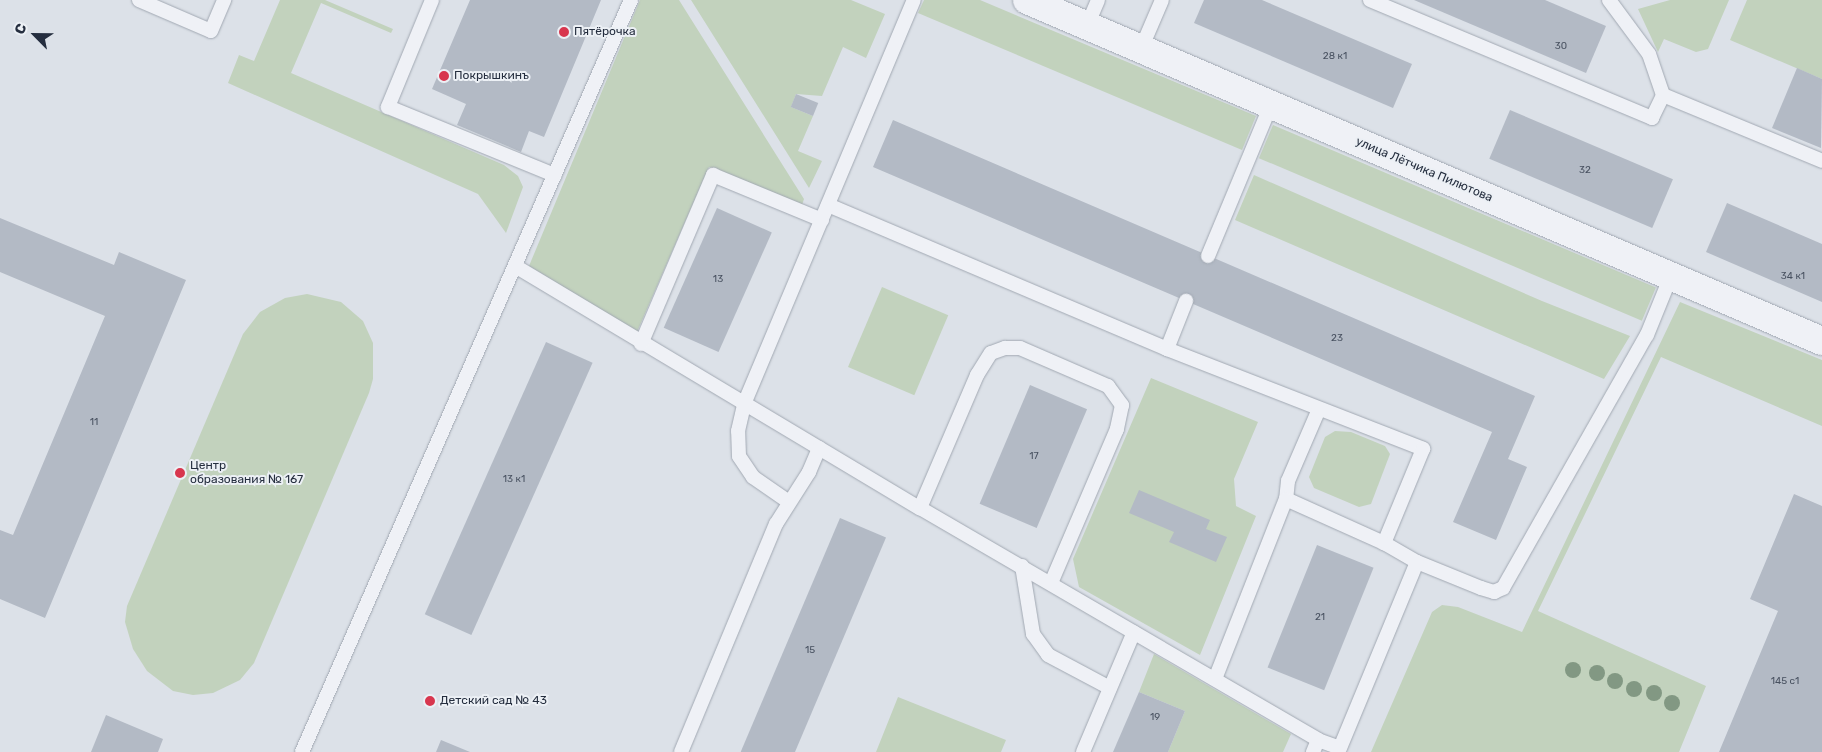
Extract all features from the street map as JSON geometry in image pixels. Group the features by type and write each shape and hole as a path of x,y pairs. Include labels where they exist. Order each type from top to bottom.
{"street":[{"name":"улица Лётчика Пилютова","path":"1027,0 1822,341"}],"lane":[{"path":"139,0 211,31 224,0"},
{"path":"302,752 631,0"},
{"path":"789,502 753,477 739,456 738,431 744,404 914,0"},
{"path":"1087,26 1098,0"},
{"path":"1141,49 1162,0"},
{"path":"1372,0 1652,118 1664,95"},
{"path":"1609,0 1649,54 1664,95 1822,161"},
{"path":"430,1 388,107 555,175"},
{"path":"1208,256 1271,105"},
{"path":"641,344 713,174 822,220"},
{"path":"828,205 1167,349 1423,449 1384,543"},
{"path":"515,266 641,344 1215,679 1315,746 1340,748 1417,562"},
{"path":"1286,499 1384,543 1417,562 1480,588 1494,592 1503,588 1647,335 1671,276"},
{"path":"1167,349 1186,301"},
{"path":"920,508 977,375 991,353 1005,348 1020,348 1108,386 1122,404 1117,428 1051,584"},
{"path":"1215,679 1286,499 1288,481 1319,409"},
{"path":"681,752 776,524 809,472 819,448"},
{"path":"1022,566 1033,634 1048,655 1110,688"},
{"path":"1083,752 1134,632"}],"green space":[{"path":"280,0 325,0 393,29 391,33 321,3 291,73 504,165 518,176 523,187 506,233 478,194 228,83 239,55 254,61"},
{"path":"640,0 679,0 804,199 802,205 709,167 637,332 529,266"},
{"path":"691,0 851,0 885,14 866,58 843,47 822,96 796,94 791,107 813,116 798,151 822,161 809,188"},
{"path":"924,0 980,0 1256,116 1242,150 918,13"},
{"path":"1670,0 1729,0 1708,49 1696,52 1664,39 1658,52 1638,9"},
{"path":"1747,0 1822,0 1822,79 1730,40"},
{"path":"1273,125 1656,288 1642,321 1259,158"},
{"path":"1254,175 1542,301 1630,336 1604,379 1235,220"},
{"path":"882,287 948,315 914,395 848,367"},
{"path":"307,294 341,302 363,321 373,343 373,379 369,393 254,663 240,680 213,693 193,695 173,691 147,671 133,649 125,622 127,606 243,334 260,312 285,298"},
{"path":"1680,302 1822,360 1822,426 1661,357 1538,611 1706,686 1679,752 1371,752 1432,612 1442,605 1458,607 1522,632"},
{"path":"1151,378 1258,422 1234,479 1236,506 1256,516 1200,655 1079,587 1073,559"},
{"path":"1335,431 1351,432 1385,446 1390,454 1371,504 1359,507 1314,488 1309,477 1325,437"},
{"path":"1154,654 1291,734 1283,752 1168,752 1185,711 1139,692"},
{"path":"898,697 1006,740 1001,752 876,752"}],"building":[{"path":"470,0 601,0 544,137 529,131 521,152 457,125 466,104 432,89"},
{"path":"1204,0 1262,0 1412,64 1393,108 1194,23"},
{"path":"1414,0 1545,0 1606,26 1586,73"},
{"path":"1797,68 1822,79 1821,148 1772,128"},
{"path":"796,94 818,103 813,116 791,107"},
{"path":"1510,110 1673,179 1652,228 1489,159"},
{"path":"893,120 1535,396 1508,459 1527,467 1496,540 1453,522 1492,432 873,167"},
{"path":"1727,203 1822,244 1822,302 1706,252"},
{"path":"717,208 772,232 719,352 664,328"},
{"path":"0,218 114,265 119,252 186,280 45,618 0,599 0,530 13,535 105,316 0,272"},
{"path":"546,342 593,363 471,635 425,614"},
{"path":"1030,385 1087,409 1037,528 980,504"},
{"path":"1139,490 1210,520 1206,529 1227,537 1216,562 1169,542 1174,532 1129,513"},
{"path":"1794,494 1822,506 1822,752 1719,752 1778,611 1750,599"},
{"path":"840,518 886,538 795,752 741,752"},
{"path":"1317,545 1374,568 1324,690 1268,667"},
{"path":"1139,692 1185,711 1168,752 1113,752"},
{"path":"106,715 163,739 158,752 91,752"},
{"path":"441,740 470,752 436,752"}],"place":[{"name":"Пятёрочка","path":"564,32"},
{"name":"Покрышкинъ","path":"444,76"},
{"name":"Центр образования № 167","path":"180,473"},
{"name":"Детский сад № 43","path":"430,701"}]}
